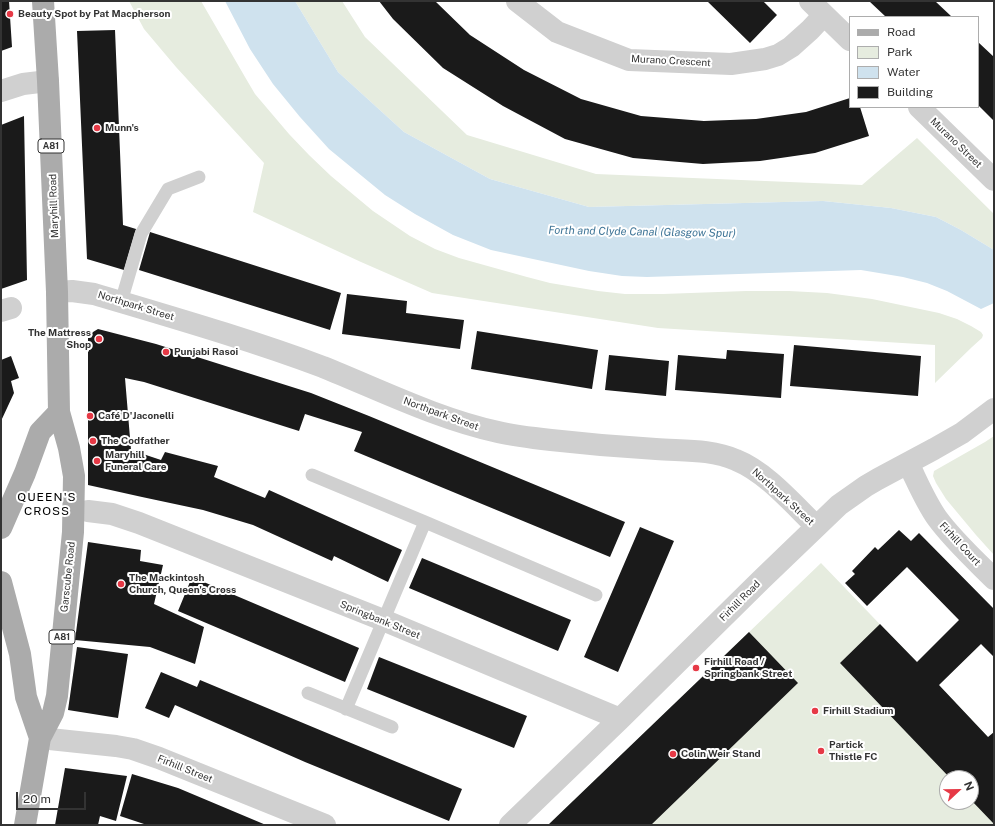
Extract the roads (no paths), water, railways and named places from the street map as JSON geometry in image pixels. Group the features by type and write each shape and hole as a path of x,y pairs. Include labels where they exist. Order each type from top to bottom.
{"main road":[{"name":"Maryhill Road","path":"43,1 57,292 59,412 69,448 74,476 73,532"},
{"path":"1,528 25,473 40,432 59,412"},
{"name":"Garscube Road","path":"25,825 40,738 54,713 57,696 73,532"},
{"name":"Garscube Road","path":"1,582 20,654 26,697 40,738"}],"street":[{"name":"Murano Crescent","path":"517,1 557,32 630,60 731,64 765,59 778,55 810,30 817,8"},
{"path":"817,8 849,39"},
{"path":"1,91 23,84 48,81"},
{"name":"Murano Street","path":"920,108 994,180"},
{"name":"Northpark Street","path":"57,292 88,292 268,347 419,407 487,430 575,443 699,451 726,456 746,465 764,477 816,526"},
{"name":"Firhill Road","path":"510,825 839,505 866,486 962,432 994,409"},
{"name":"Firhill Court","path":"908,463 936,517 950,535 994,579"},
{"name":"Springbank Street","path":"88,511 112,514 139,523 383,620 620,719"},
{"name":"Firhill Street","path":"40,738 116,746 133,750 159,758 324,825"}],"lane":[{"path":"121,302 141,234 168,189 199,177"},
{"path":"312,475 596,595"},
{"path":"346,708 425,522"},
{"path":"308,693 392,727"}],"water":[{"name":"Forth and Clyde Canal (Glasgow Spur)","path":"225,1 295,1 338,72 404,132 490,179 589,207 823,201 891,208 936,217 994,250 994,303 981,309 947,291 927,283 903,277 861,270 647,277 622,276 589,271 491,250 453,235 415,214 385,195 329,149 273,84 250,49"}],"place":[{"name":"Beauty Spot by Pat Macpherson","path":"10,14"},
{"name":"Munn's","path":"97,128"},
{"name":"The Mattress Shop","path":"99,339"},
{"name":"Punjabi Rasoi","path":"166,352"},
{"name":"Café D'Jaconelli","path":"90,416"},
{"name":"The Codfather","path":"93,441"},
{"name":"Maryhill Funeral Care","path":"97,461"},
{"name":"The Mackintosh Church, Queen's Cross","path":"121,584"},
{"name":"Firhill Road / Springbank Street","path":"696,668"},
{"name":"Firhill Stadium","path":"815,711"},
{"name":"Partick Thistle FC","path":"821,751"},
{"name":"Colin Weir Stand","path":"673,754"}],"district":[{"name":"QUEEN'S CROSS","path":"47,504"}]}
